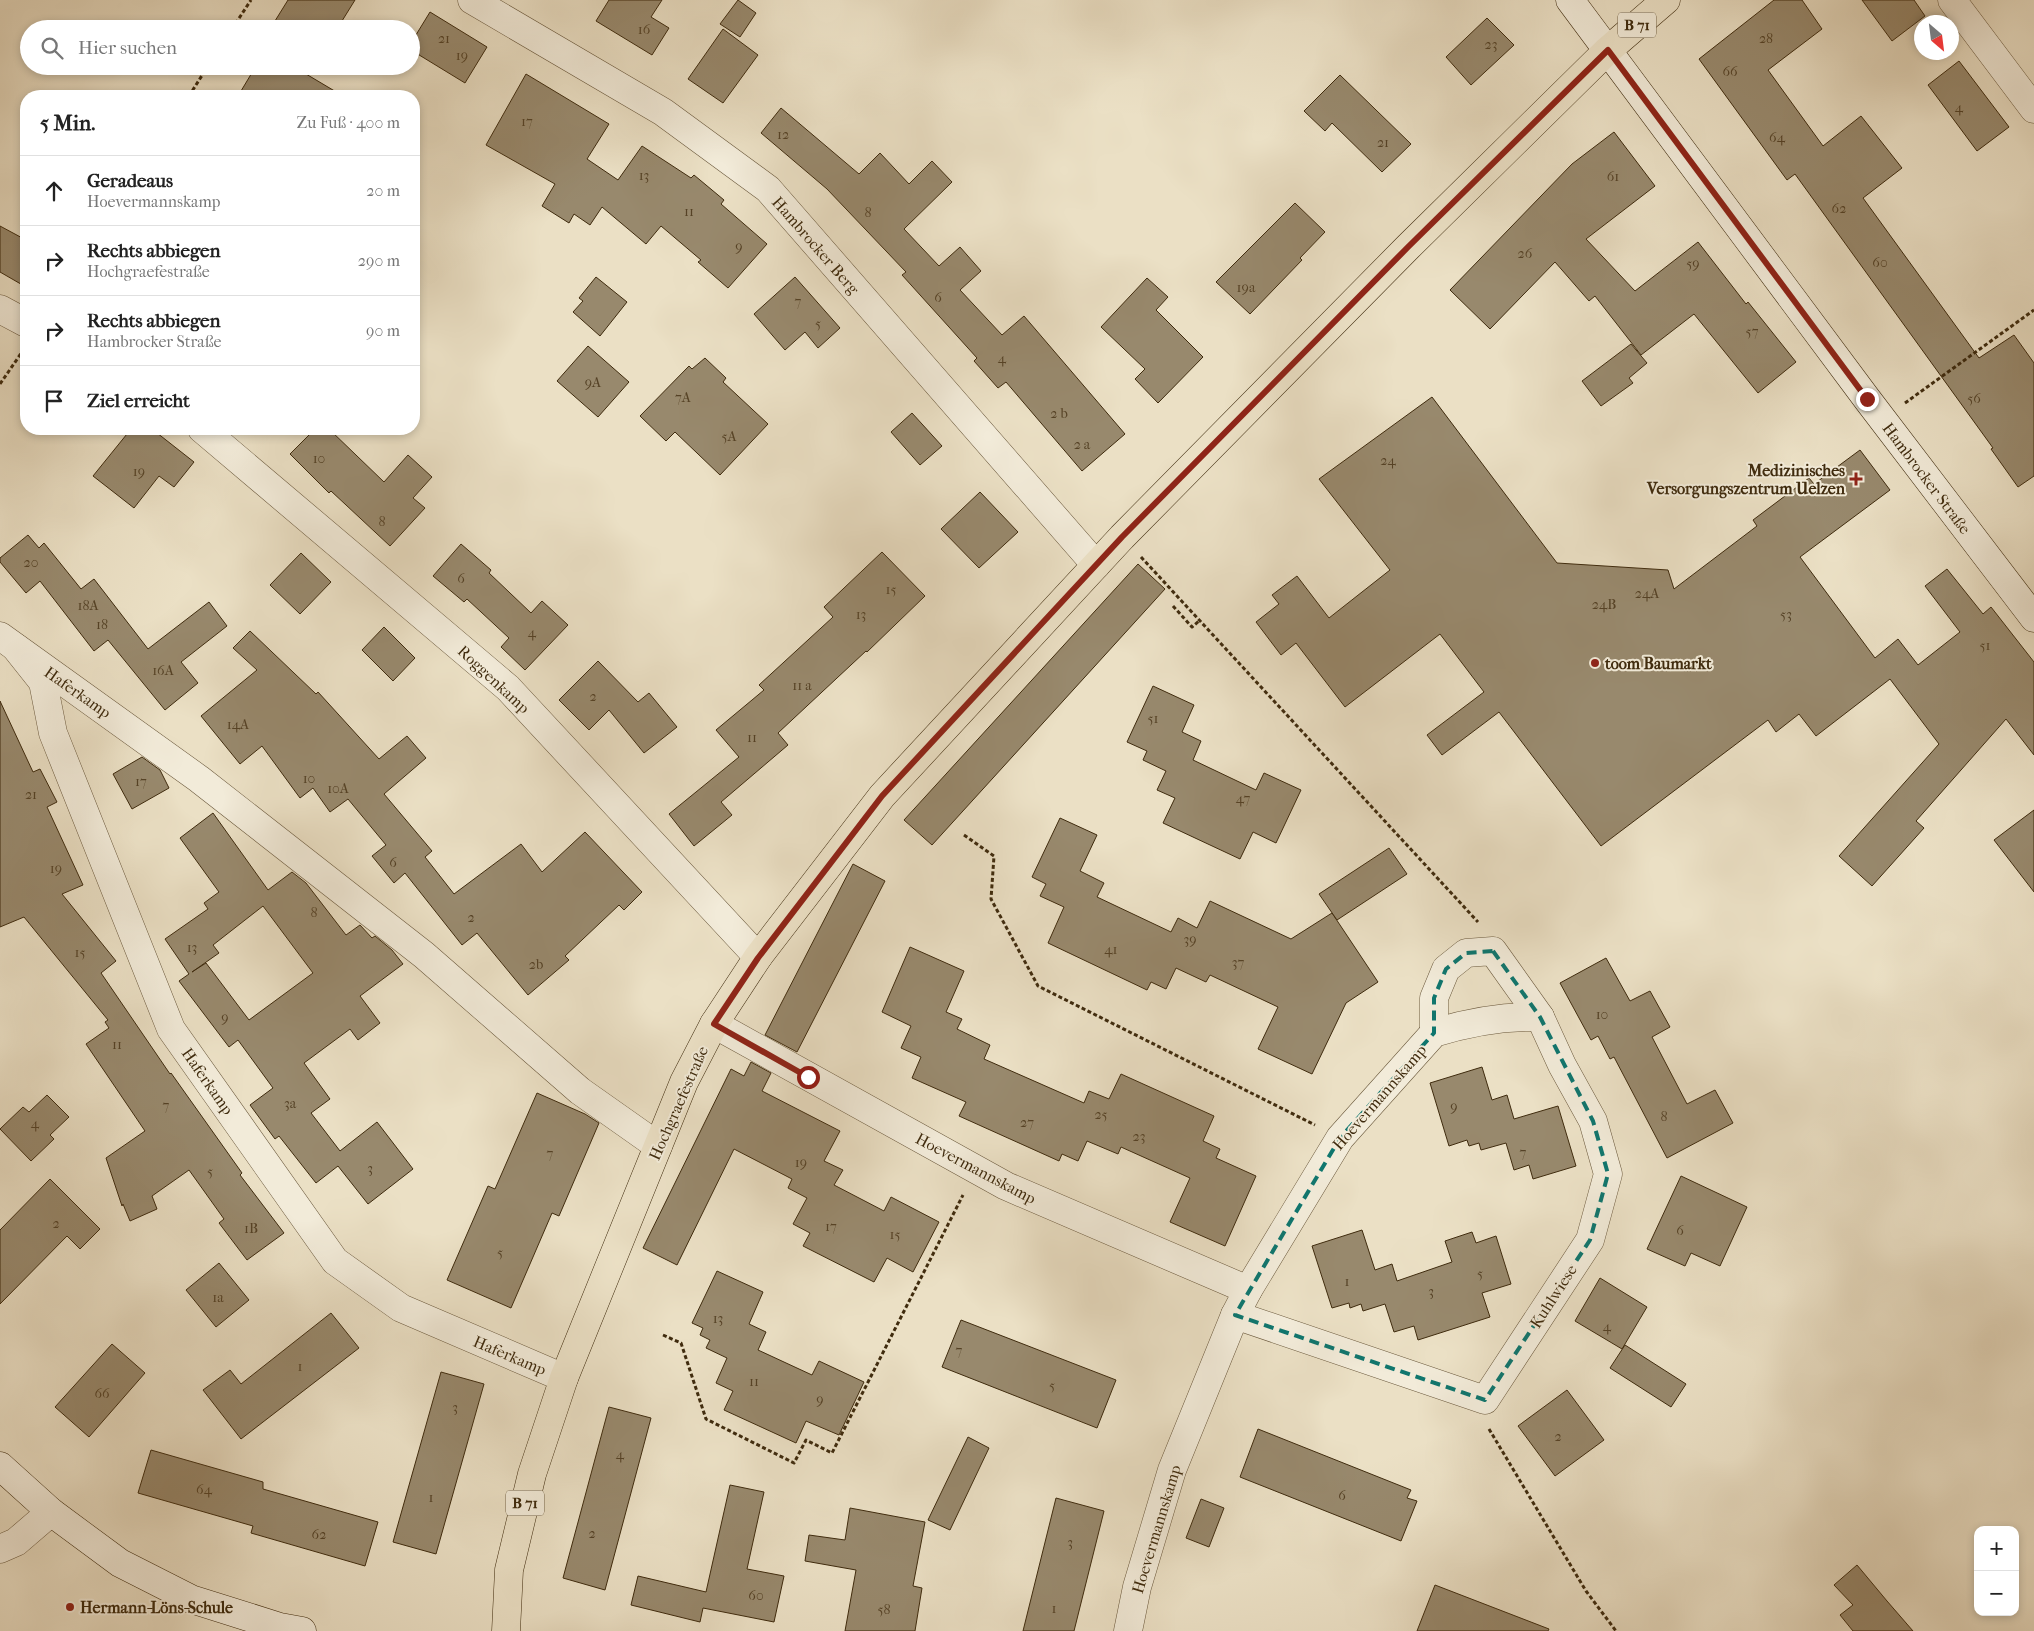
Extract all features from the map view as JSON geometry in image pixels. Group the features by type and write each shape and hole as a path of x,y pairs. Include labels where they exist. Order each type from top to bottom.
{"main road":[{"name":"Hochgraefestraße","path":"506,1631 509,1570 532,1474 564,1378 684,1082 714,1024 758,958 882,796 1122,537 1401,254 1608,50 1666,0"}],"street":[{"name":"Hambrocker Berg","path":"472,0 663,112 768,189 1096,565"},
{"name":"Hambrocker Straße","path":"1570,0 1883,420 2034,618"},
{"path":"1952,0 2034,109"},
{"path":"0,309 20,320"},
{"name":"Roggenkamp","path":"209,435 508,688 758,958"},
{"name":"Haferkamp","path":"8,642 207,785 424,955 580,1091 658,1146"},
{"name":"Haferkamp","path":"8,642 43,682 53,732 171,1029 335,1261 401,1308 564,1378"},
{"name":"Kuhlwiese","path":"1235,1315 1485,1400 1590,1240 1608,1174 1593,1122 1562,1065 1540,1018 1493,951"},
{"name":"Hoevermannskamp","path":"1434,1033 1434,998 1446,969 1466,953 1493,951"},
{"name":"Hoevermannskamp","path":"1128,1631 1137,1587 1172,1470 1235,1315 1248,1290 1340,1138 1434,1033 1455,1026 1512,1016 1540,1018"},
{"name":"Hoevermannskamp","path":"714,1024 1006,1186 1248,1290"},
{"path":"0,1466 51,1512 120,1563 191,1600 280,1627 302,1631"},
{"path":"0,1549 16,1542 51,1512"}],"path":[{"path":"238,20 251,0"},
{"path":"193,90 202,75"},
{"path":"1883,420 2034,310"},
{"path":"0,384 20,354"},
{"path":"1122,537 1485,929 1493,951"},
{"path":"1173,606 1192,627 1199,621"},
{"path":"964,835 994,856 991,899 1038,986 1340,1138"},
{"path":"663,1335 681,1344 706,1419 794,1463 806,1440 832,1453 975,1170"},
{"path":"1469,1395 1586,1591 1616,1631"}],"highlighted area":[{"path":"1493,951 1540,1017 1593,1121 1608,1174 1590,1240 1485,1400 1235,1315 1340,1138 1434,1033 1434,998 1446,969 1466,953"}],"building":[{"path":"288,0 355,0 343,20 276,20"},
{"path":"609,0 662,0 651,17 669,28 652,55 596,21"},
{"path":"738,0 756,13 740,37 720,24"},
{"path":"1774,0 1802,0 1822,29 1768,70 1823,146 1861,116 1902,168 1863,198 1979,358 2014,335 2034,363 2034,476 2018,487 1991,449 1993,448 1795,174 1787,180 1699,59"},
{"path":"1862,0 1914,0 1924,15 1914,15 1914,24 1892,41"},
{"path":"430,12 487,47 465,83 420,56 420,28"},
{"path":"1487,18 1514,45 1471,85 1446,57"},
{"path":"723,29 758,55 723,103 688,79"},
{"path":"1959,61 2009,127 1977,151 1928,85"},
{"path":"526,74 609,124 587,159 618,180 642,146 691,178 694,175 724,200 721,204 767,244 728,288 698,262 701,260 661,226 646,244 602,207 590,225 574,214 569,223 542,206 555,184 486,145"},
{"path":"251,75 308,75 333,90 242,90"},
{"path":"1340,75 1411,144 1382,172 1332,123 1325,131 1304,111"},
{"path":"781,108 859,174 880,153 909,184 932,161 952,182 904,229 939,266 960,247 981,271 960,290 1002,335 1024,316 1125,434 1082,471 1006,382 998,388 974,361 977,358 902,275 906,272 827,189 761,133"},
{"path":"1614,132 1655,186 1586,239 1635,291 1698,242 1746,304 1748,302 1796,362 1758,393 1694,314 1641,355 1595,296 1589,301 1555,262 1490,329 1450,290 1572,164"},
{"path":"1295,203 1325,232 1300,258 1302,260 1250,314 1216,282"},
{"path":"0,226 20,237 20,284 0,272"},
{"path":"596,277 627,302 600,336 573,312 583,301 579,298"},
{"path":"795,277 840,328 818,348 805,332 785,350 754,314"},
{"path":"1147,278 1168,297 1156,310 1203,357 1158,403 1135,379 1145,369 1101,327"},
{"path":"1631,344 1647,363 1629,378 1633,383 1601,406 1582,381"},
{"path":"588,346 629,382 598,417 557,381"},
{"path":"705,358 726,378 723,382 768,424 720,475 675,432 666,441 640,416 689,366 692,369"},
{"path":"1432,397 1557,563 1668,570 1674,589 1757,526 1753,520 1809,478 1814,484 1860,450 1890,490 1800,557 1875,658 1898,639 1918,665 1960,632 1925,586 1947,569 1983,614 1991,607 2034,662 2034,755 2006,719 1916,821 1924,828 1872,886 1839,856 1939,744 1890,679 1816,736 1799,714 1776,732 1768,720 1601,846 1499,712 1442,755 1427,735 1484,692 1440,634 1345,707 1296,643 1281,655 1256,622 1279,604 1272,595 1297,576 1329,618 1390,570 1319,479"},
{"path":"912,413 942,446 920,465 891,432"},
{"path":"126,435 160,435 194,462 174,487 159,476 134,508 93,476"},
{"path":"309,435 335,435 384,482 408,455 432,477 413,498 425,508 390,546 331,491 329,493 290,454"},
{"path":"980,492 1018,532 979,568 941,529"},
{"path":"28,535 39,548 44,543 81,589 94,579 148,649 209,602 227,626 181,662 198,683 165,710 108,640 94,651 40,581 26,593 0,562 0,558"},
{"path":"461,544 491,570 489,573 531,613 542,601 568,625 525,670 501,647 509,638 467,599 464,602 433,576"},
{"path":"882,552 925,596 778,733 788,745 721,802 732,815 694,846 669,814 739,757 716,730 764,690 759,685 833,617 824,607"},
{"path":"301,553 331,582 300,614 270,585"},
{"path":"1138,564 1165,589 932,845 904,820"},
{"path":"384,627 415,658 393,681 362,650"},
{"path":"250,631 316,694 318,692 379,759 407,736 426,758 384,794 432,851 425,857 454,894 521,844 542,872 585,832 642,892 624,910 619,905 565,956 569,960 528,995 477,933 462,945 405,873 394,883 372,856 386,845 348,799 330,812 313,788 300,798 262,746 240,764 201,716 257,670 233,648"},
{"path":"598,661 638,702 649,693 677,727 644,753 609,710 589,730 559,700"},
{"path":"1153,686 1194,705 1182,732 1201,741 1193,760 1256,790 1264,773 1301,790 1276,843 1253,832 1240,859 1163,823 1175,798 1157,790 1166,771 1143,760 1147,751 1127,742"},
{"path":"0,701 33,772 40,769 57,802 47,807 83,885 62,894 116,961 101,973 170,1074 242,1173 240,1175 284,1233 247,1260 219,1223 224,1219 189,1170 152,1196 157,1209 130,1221 123,1204 122,1206 106,1158 145,1131 86,1044 109,1028 105,1022 108,1020 24,917 0,927"},
{"path":"142,757 160,770 169,788 132,809 113,774"},
{"path":"2034,810 2034,892 1994,840"},
{"path":"213,813 268,890 292,872 306,883 346,935 360,925 372,938 375,936 392,950 403,964 360,996 380,1023 358,1040 350,1029 304,1063 330,1099 311,1113 340,1151 377,1122 413,1169 368,1204 338,1166 316,1183 279,1136 275,1139 250,1105 273,1088 238,1040 229,1047 179,981 189,974 165,939 208,909 204,903 219,892 180,838","holes":["263,906 313,973 249,1020 206,963 192,972 219,953 213,945"]},
{"path":"1060,818 1097,835 1080,871 1104,883 1097,897 1171,932 1178,918 1197,928 1210,901 1291,939 1332,913 1378,982 1346,1003 1312,1074 1258,1049 1278,1007 1210,975 1206,982 1176,968 1166,989 1151,982 1147,990 1048,943 1064,907 1040,896 1046,884 1032,877"},
{"path":"1389,848 1407,874 1337,920 1319,894"},
{"path":"853,864 885,881 797,1052 765,1035"},
{"path":"910,947 964,971 946,1012 962,1019 957,1029 990,1045 984,1059 1084,1103 1089,1091 1109,1099 1121,1074 1214,1116 1203,1141 1220,1149 1216,1158 1256,1176 1225,1246 1170,1222 1190,1178 1121,1147 1118,1154 1087,1141 1078,1161 1062,1154 1059,1161 959,1116 966,1102 912,1078 921,1057 901,1048 911,1026 882,1012"},
{"path":"1606,958 1630,1001 1650,991 1670,1027 1652,1037 1687,1104 1715,1090 1733,1123 1667,1158 1614,1057 1610,1059 1598,1036 1591,1040 1560,983"},
{"path":"751,1062 771,1073 762,1091 840,1131 824,1161 843,1170 834,1185 884,1211 891,1197 939,1222 913,1272 887,1258 874,1282 803,1246 810,1233 793,1224 807,1198 788,1188 792,1179 734,1149 677,1265 643,1248 731,1069 744,1076"},
{"path":"1482,1067 1492,1100 1507,1095 1514,1119 1558,1106 1576,1166 1533,1179 1529,1165 1514,1170 1506,1143 1481,1150 1479,1143 1469,1146 1467,1140 1449,1146 1430,1083"},
{"path":"537,1093 585,1114 599,1123 559,1216 552,1213 511,1308 447,1280 488,1186 495,1189"},
{"path":"47,1095 69,1117 50,1135 54,1139 31,1161 0,1129 23,1107 29,1112"},
{"path":"1681,1176 1747,1207 1720,1266 1691,1253 1685,1266 1647,1249"},
{"path":"50,1179 100,1229 80,1249 67,1236 0,1304 0,1230"},
{"path":"1362,1230 1375,1270 1392,1264 1397,1281 1452,1262 1445,1241 1472,1232 1476,1243 1496,1236 1511,1284 1482,1293 1490,1317 1418,1340 1414,1326 1394,1332 1385,1304 1363,1311 1361,1304 1350,1308 1349,1303 1332,1308 1312,1246"},
{"path":"219,1263 249,1300 216,1327 186,1290"},
{"path":"717,1271 763,1292 749,1324 766,1332 758,1350 812,1375 819,1361 864,1382 839,1435 806,1421 796,1443 724,1410 733,1391 716,1383 727,1358 706,1348 710,1340 700,1335 703,1328 692,1323"},
{"path":"1600,1278 1647,1307 1622,1349 1575,1321"},
{"path":"331,1313 359,1348 241,1439 203,1390 230,1370 241,1384"},
{"path":"961,1320 1116,1380 1097,1428 942,1367"},
{"path":"112,1344 145,1373 89,1437 55,1407"},
{"path":"1625,1345 1686,1384 1671,1407 1610,1368"},
{"path":"441,1372 484,1384 436,1554 393,1542"},
{"path":"1567,1390 1604,1440 1555,1476 1518,1426"},
{"path":"609,1407 651,1418 605,1590 563,1578"},
{"path":"1258,1429 1411,1490 1407,1498 1417,1501 1401,1541 1240,1477"},
{"path":"968,1437 989,1448 950,1530 928,1520"},
{"path":"151,1450 263,1482 263,1489 378,1522 365,1566 251,1533 253,1526 138,1493"},
{"path":"730,1485 764,1492 747,1569 784,1576 774,1622 703,1608 700,1622 631,1605 638,1576 706,1592"},
{"path":"1056,1498 1104,1511 1074,1631 1023,1631"},
{"path":"1201,1499 1224,1508 1209,1547 1186,1538"},
{"path":"850,1508 925,1522 913,1586 922,1588 915,1631 845,1631 856,1570 805,1561 809,1535 845,1540"},
{"path":"1857,1565 1913,1631 1853,1631 1840,1615 1853,1605 1834,1585"},
{"path":"1435,1585 1549,1629 1548,1631 1417,1631"}],"place":[{"name":"Medizinisches Versorgungszentrum Uelzen","path":"1856,479"},
{"name":"toom Baumarkt","path":"1595,663"},
{"name":"Hermann-Löns-Schule","path":"70,1607"}],"route":[{"path":"808,1077 714,1024 758,958 882,796 1122,537 1408,247 1608,50 1867,399"}]}
